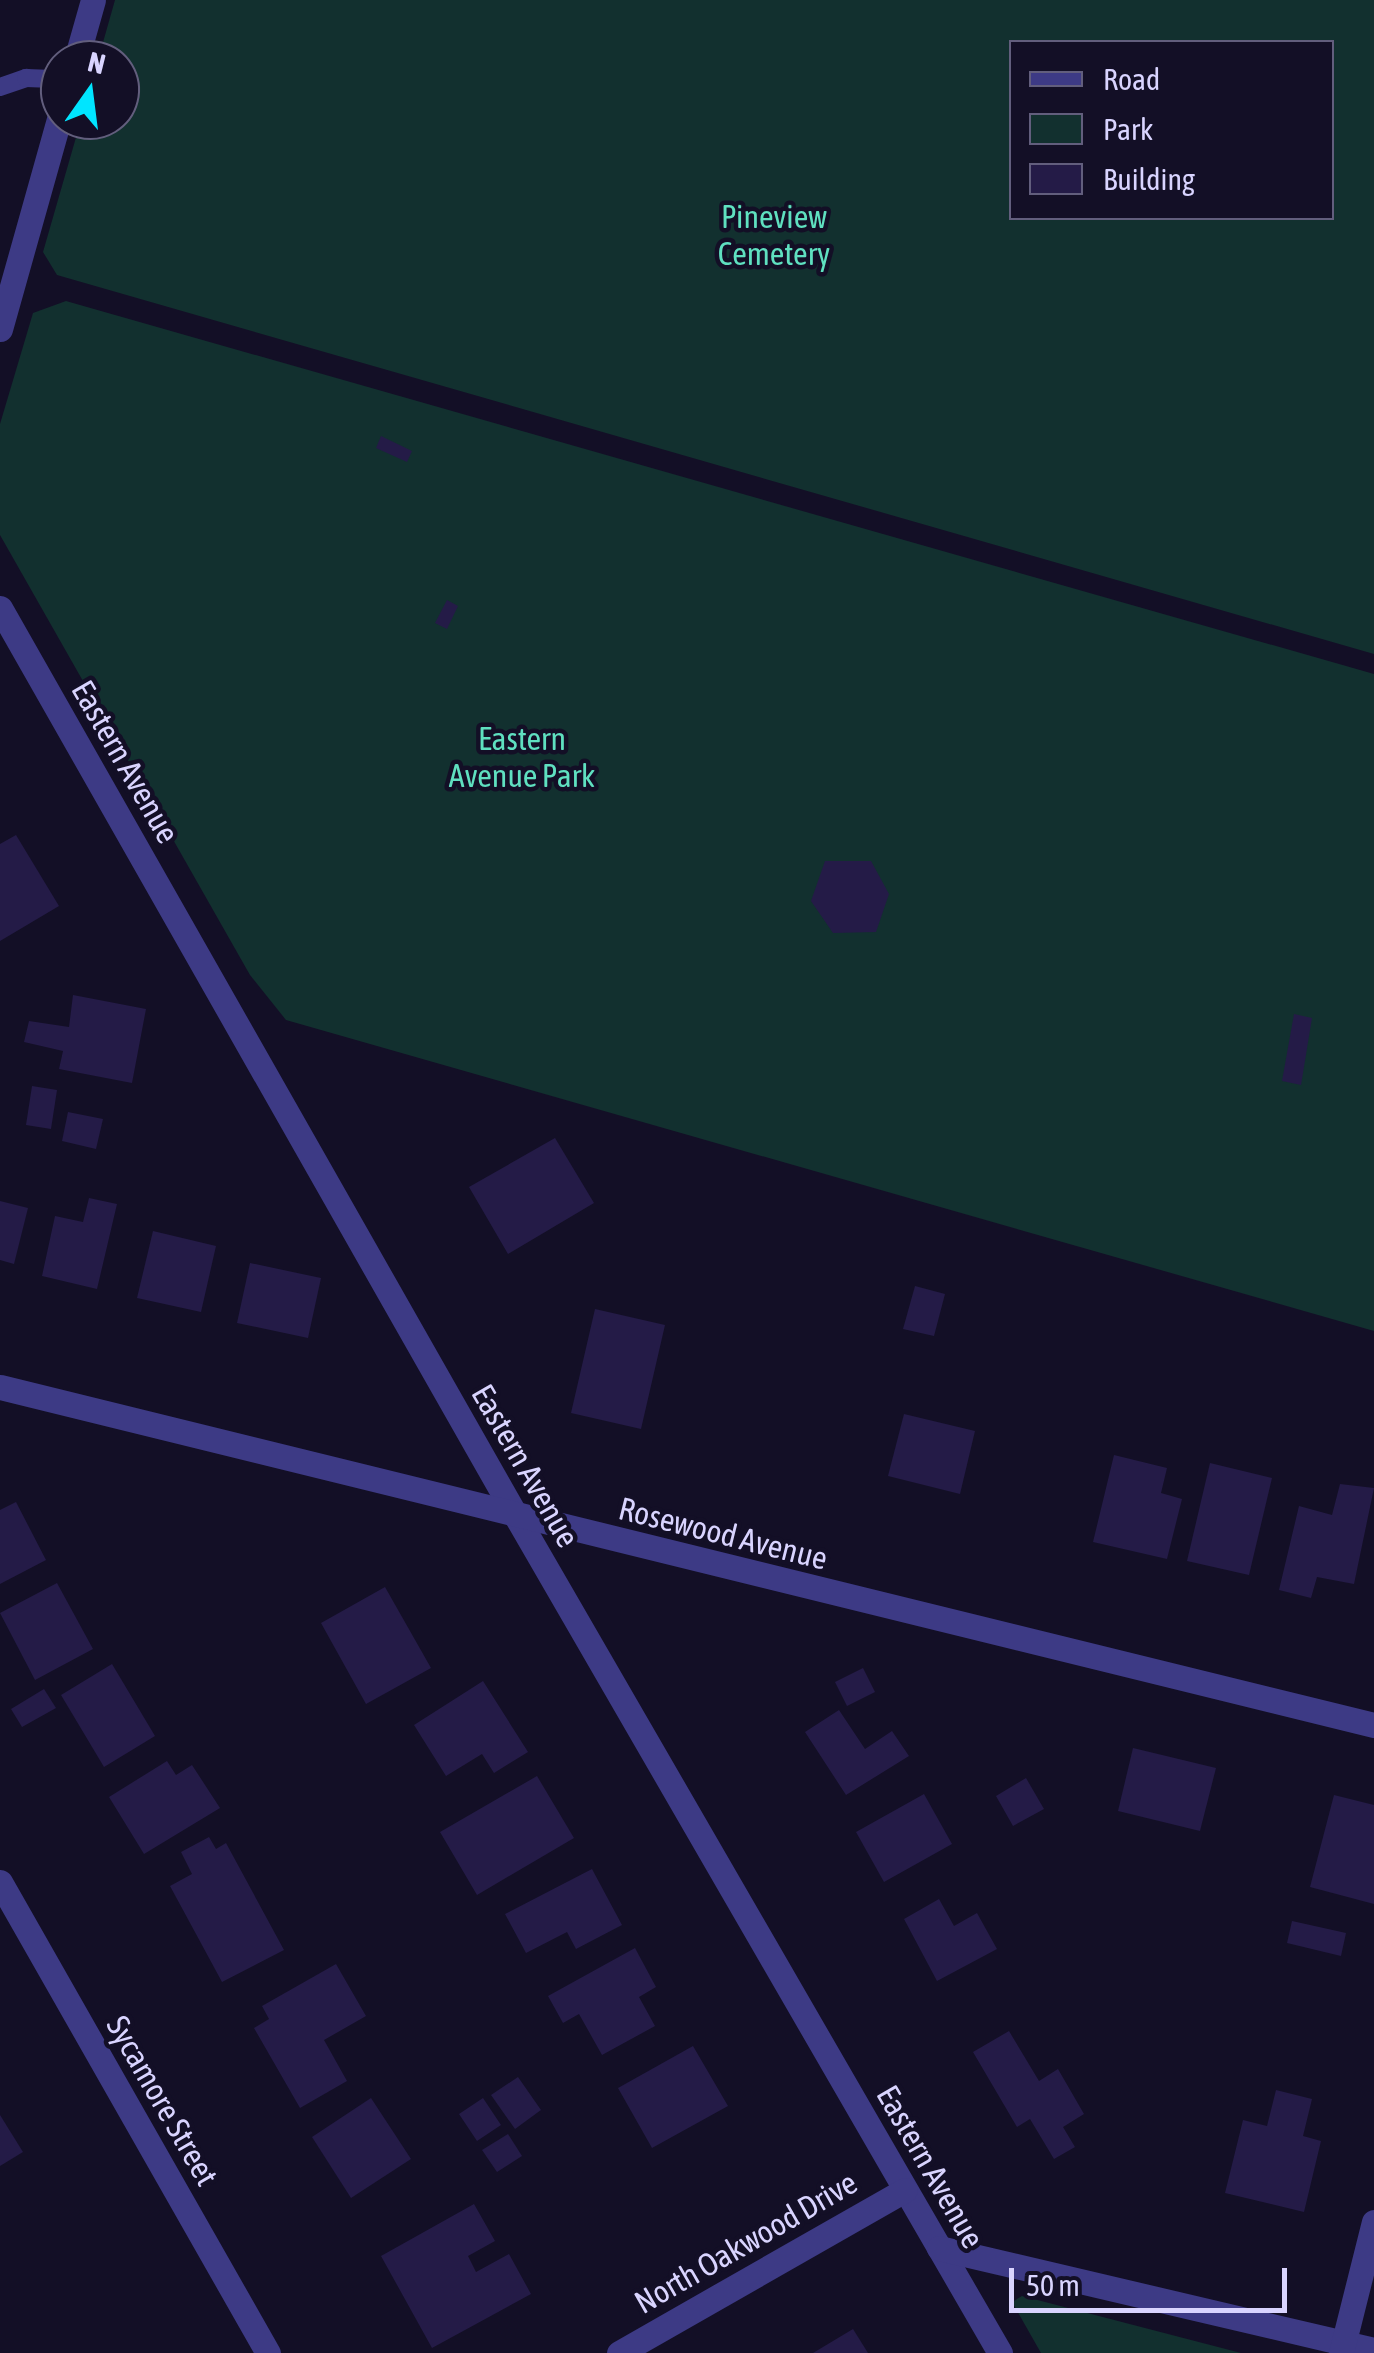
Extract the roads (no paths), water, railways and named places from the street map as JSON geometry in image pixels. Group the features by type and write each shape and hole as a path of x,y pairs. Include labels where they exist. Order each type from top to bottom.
{"street":[{"path":"82,40 93,0"},
{"path":"0,330 53,140"},
{"name":"Eastern Avenue","path":"0,608 516,1516 1000,2353"},
{"name":"Rosewood Avenue","path":"0,1388 1374,1726"},
{"name":"Sycamore Street","path":"0,1882 268,2353"},
{"name":"North Oakwood Drive","path":"619,2353 905,2190"},
{"path":"1342,2348 1374,2222"},
{"path":"939,2248 1342,2348 1374,2350"}],"lane":[{"path":"0,87 26,78 40,78"}],"park label":[{"name":"Pineview Cemetery","path":"774,236"},
{"name":"Eastern Avenue Park","path":"522,758"}]}
